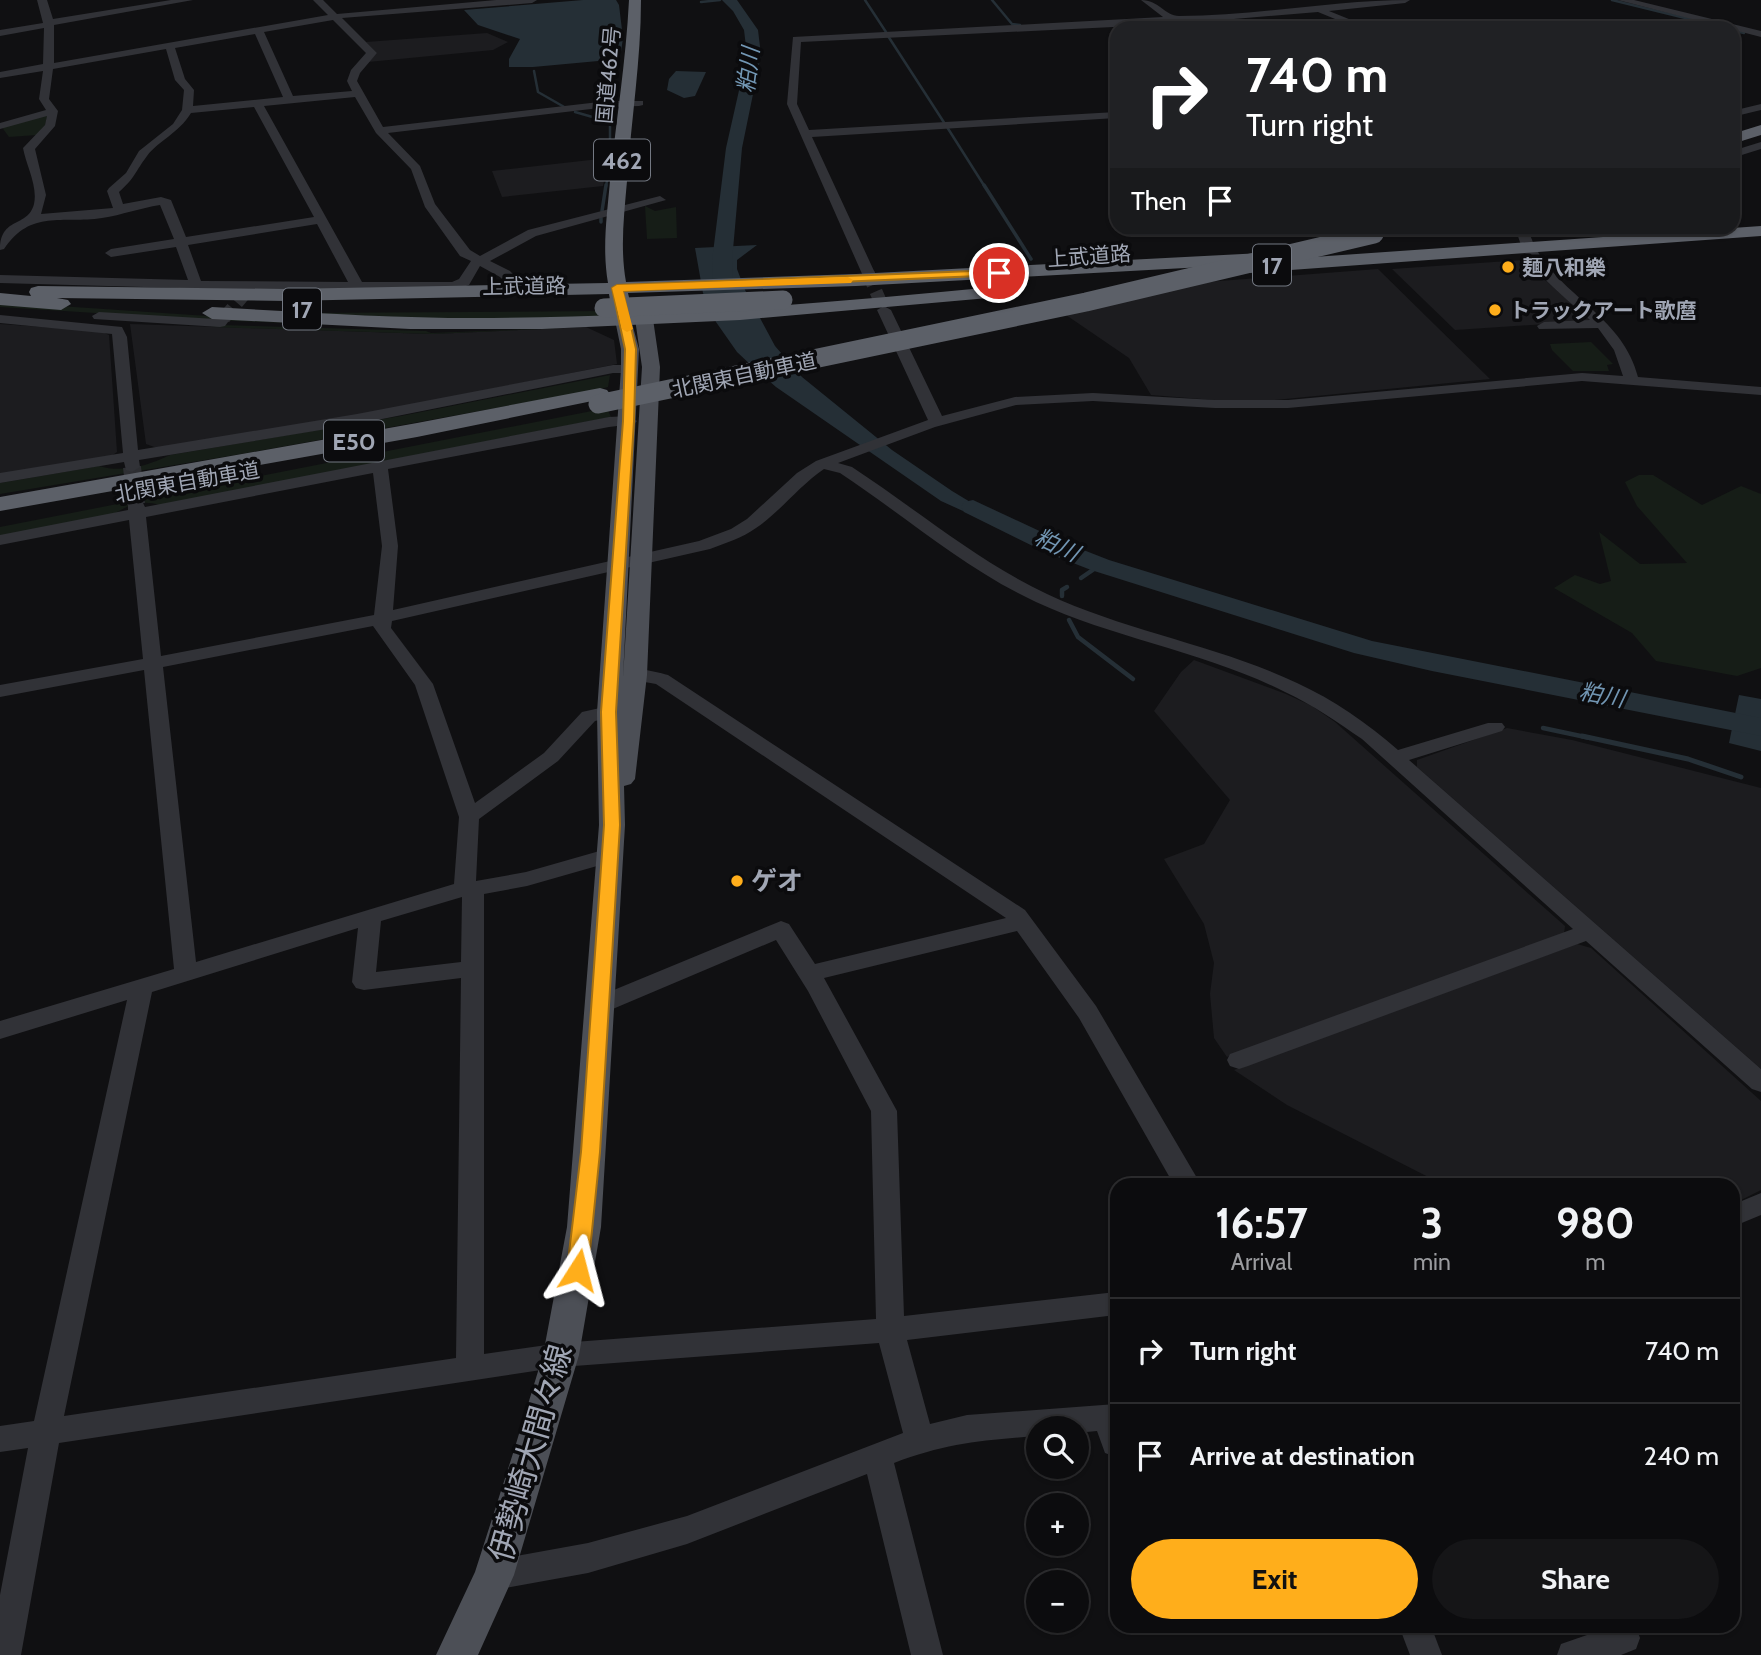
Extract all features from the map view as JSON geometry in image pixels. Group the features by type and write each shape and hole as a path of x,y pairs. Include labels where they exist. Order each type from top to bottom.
{"highway":[{"name":"国道462号","path":"634,319 619,291 612,253 626,213 635,0"},
{"name":"国道462号","path":"632,104 647,0"},
{"path":"1740,126 1759,113"},
{"path":"1740,225 1761,224"},
{"name":"17","path":"1740,232 1761,231"},
{"name":"北関東自動車道","path":"0,515 295,462 1073,305 1347,235"},
{"name":"17","path":"782,297 1595,235"},
{"name":"17","path":"782,297 1156,278 1217,269 1525,239 1643,235"},
{"path":"50,308 286,295 521,290 619,291 688,286 782,297"},
{"name":"上武道路","path":"50,308 619,291 782,297"},
{"name":"上武道路","path":"1,294 102,302 347,310 619,291"},
{"path":"1,294 50,308 394,323 502,324 698,316 782,297"},
{"path":"50,308 102,302"},
{"name":"北関東自動車道","path":"0,501 599,399"},
{"path":"0,522 295,462"}],"main road":[{"name":"伊勢崎大間々線","path":"457,1655 494,1575 561,1355 584,1227 611,840 609,712 634,319"},
{"name":"伊勢崎大間々線","path":"611,840 621,794 635,676 651,367 634,319"}],"street":[{"path":"0,246 10,228 35,215 40,201 29,148 50,126 53,111 44,99 48,24 42,0"},
{"path":"0,33 188,0"},
{"path":"318,0 372,53 352,77 380,131 416,168 429,204 465,253 505,274 521,290"},
{"path":"0,75 335,17 482,2 532,0"},
{"path":"1146,0 1176,21"},
{"path":"1134,21 1322,10 1405,0"},
{"path":"1623,0 1708,21"},
{"path":"1322,10 1349,21"},
{"path":"868,273 790,97 796,39 1110,22"},
{"path":"1740,29 1761,34"},
{"path":"259,32 289,100"},
{"path":"119,208 113,191 131,176 143,153 171,131 187,110 189,90 180,80 170,47"},
{"path":"187,110 360,93"},
{"path":"257,103 355,282 353,287"},
{"path":"380,131 632,104"},
{"path":"1740,105 1759,113"},
{"path":"0,125 53,111"},
{"path":"1740,114 1759,113"},
{"path":"805,134 1110,115"},
{"path":"1747,136 1761,144"},
{"path":"1740,152 1761,144"},
{"path":"1,294 192,284 249,288 458,286 464,282 471,268 539,230 626,213 660,200"},
{"path":"30,219 108,213 119,208 165,201 195,280 192,284"},
{"path":"111,253 321,220"},
{"path":"1525,239 1552,276 1602,324 1623,354 1631,379"},
{"path":"0,319 50,308 220,323 224,318"},
{"path":"50,308 119,332 132,461"},
{"path":"884,310 932,423"},
{"path":"1544,326 1602,324"},
{"path":"0,478 132,461 613,369 630,369"},
{"path":"0,691 382,619 704,545 737,533 760,519 794,484 822,464 932,423 1002,404 1054,397 1093,397 1260,405 1321,402 1555,377 1631,379 1760,391"},
{"path":"0,540 136,509 609,422 629,421"},
{"path":"822,464 846,470 883,493 1024,590 1063,608 1247,667 1296,688 1350,721 1761,1083"},
{"path":"380,466 390,546 382,619 386,635 424,684 469,817 473,969 470,1368"},
{"path":"136,509 186,972"},
{"path":"635,676 661,679 1017,915 1044,947 1075,994 1184,1178"},
{"path":"469,817 551,757 589,716 609,712"},
{"path":"1394,758 1496,727"},
{"path":"0,1030 469,887 527,878 611,840"},
{"path":"370,916 364,982 473,969"},
{"path":"810,973 1023,922"},
{"path":"600,1005 781,929 810,973 884,1111 890,1330 920,1440"},
{"path":"1239,1060 1590,931"},
{"path":"5,1655 46,1432 141,987"},
{"path":"1740,1213 1761,1203"},
{"path":"0,1438 561,1355 890,1330 1110,1304"},
{"path":"494,1575 588,1558 687,1530 920,1440 967,1428 1110,1426"},
{"path":"878,1458 927,1655"},
{"path":"1418,1633 1426,1655"},
{"path":"1573,1655 1624,1638"}],"shaded area":[{"path":"583,0 616,0 623,38 620,59 509,67 509,59 520,39 478,25 464,10"},
{"path":"487,33 508,42 493,50 368,62 377,53 366,42"},
{"path":"676,71 706,72 695,96 684,98 667,90 669,79"},
{"path":"48,114 45,125 37,135 9,137 1,126"},
{"path":"608,158 603,186 502,197 492,171"},
{"path":"645,206 655,211 676,207 677,238 647,239"},
{"path":"757,245 737,260 737,269 745,290 775,346 802,377 892,450 1010,526 985,521 941,501 776,387 737,352 716,322 703,293 695,248"},
{"path":"1523,260 1591,321 1455,330 1392,269"},
{"path":"1378,269 1490,379 1275,400 1226,401 1151,395 1129,358 1066,315 1206,282"},
{"path":"0,302 343,325 206,320 0,307"},
{"path":"607,311 603,318 512,322 301,313"},
{"path":"0,324 100,331 109,335 117,452 111,456 0,476"},
{"path":"130,324 432,334 586,327 614,340 617,364 344,418 160,449 146,444"},
{"path":"219,325 431,333 586,327 432,334 212,327"},
{"path":"1591,342 1613,364 1607,365 1609,371 1573,371 1552,350 1550,344"},
{"path":"610,375 608,387 601,389 247,453 0,494 0,483 99,466 117,469 135,467 170,455 401,416"},
{"path":"607,408 611,417 160,505 139,503 110,516 0,536 0,527"},
{"path":"1639,475 1653,475 1702,505 1741,486 1761,494 1761,668 1737,676 1656,661 1632,633 1554,588 1575,575 1600,584 1611,581 1599,532 1640,564 1687,563 1637,506 1625,482"},
{"path":"1194,660 1286,694 1312,706 1335,722 1565,926 1564,934 1227,1057 1214,1038 1210,994 1214,963 1204,924 1164,859 1204,844 1230,800 1154,711 1181,672"},
{"path":"1739,695 1761,699 1761,751 1729,743"},
{"path":"1507,728 1572,740 1761,788 1761,1069 1417,767 1417,760"},
{"path":"1577,944 1591,948 1761,1101 1761,1190 1740,1200 1740,1178 1430,1178 1287,1105 1234,1070"}],"waterway":[{"path":"701,2 720,0"},
{"name":"粕川","path":"723,289 722,261 734,148 754,55 751,30 739,9 729,0"},
{"path":"865,0 886,32"},
{"path":"992,0 1012,24 1020,25"},
{"path":"1612,0 1698,21"},
{"path":"1740,32 1744,33"},
{"path":"888,36 945,124"},
{"path":"534,71 538,92 566,108"},
{"path":"575,112 610,122 610,160"},
{"path":"947,127 985,187"},
{"path":"606,187 609,168"},
{"path":"602,211 606,185"},
{"path":"984,185 1031,259"},
{"name":"粕川","path":"973,507 1054,547 1100,565 1364,647 1432,663 1761,727"},
{"path":"1081,578 1100,565"},
{"path":"1062,596 1062,590 1067,587"},
{"path":"1069,620 1078,637 1133,679"},
{"path":"1543,728 1590,738"},
{"path":"1582,736 1688,759 1741,777"}],"tunnel":[{"path":"868,273 884,310"},
{"path":"224,318 247,291"},
{"path":"132,467 136,504"}],"slow traffic":[{"path":"627,329 617,288 848,280"}],"place":[{"name":"麺八和樂","path":"1508,267"},
{"name":"トラックアート歌麿","path":"1495,310"},
{"name":"ゲオ","path":"737,881"}],"route":[{"path":"578,1270 591,1152 612,825 609,712 629,421 630,349 617,288 999,273"}]}
